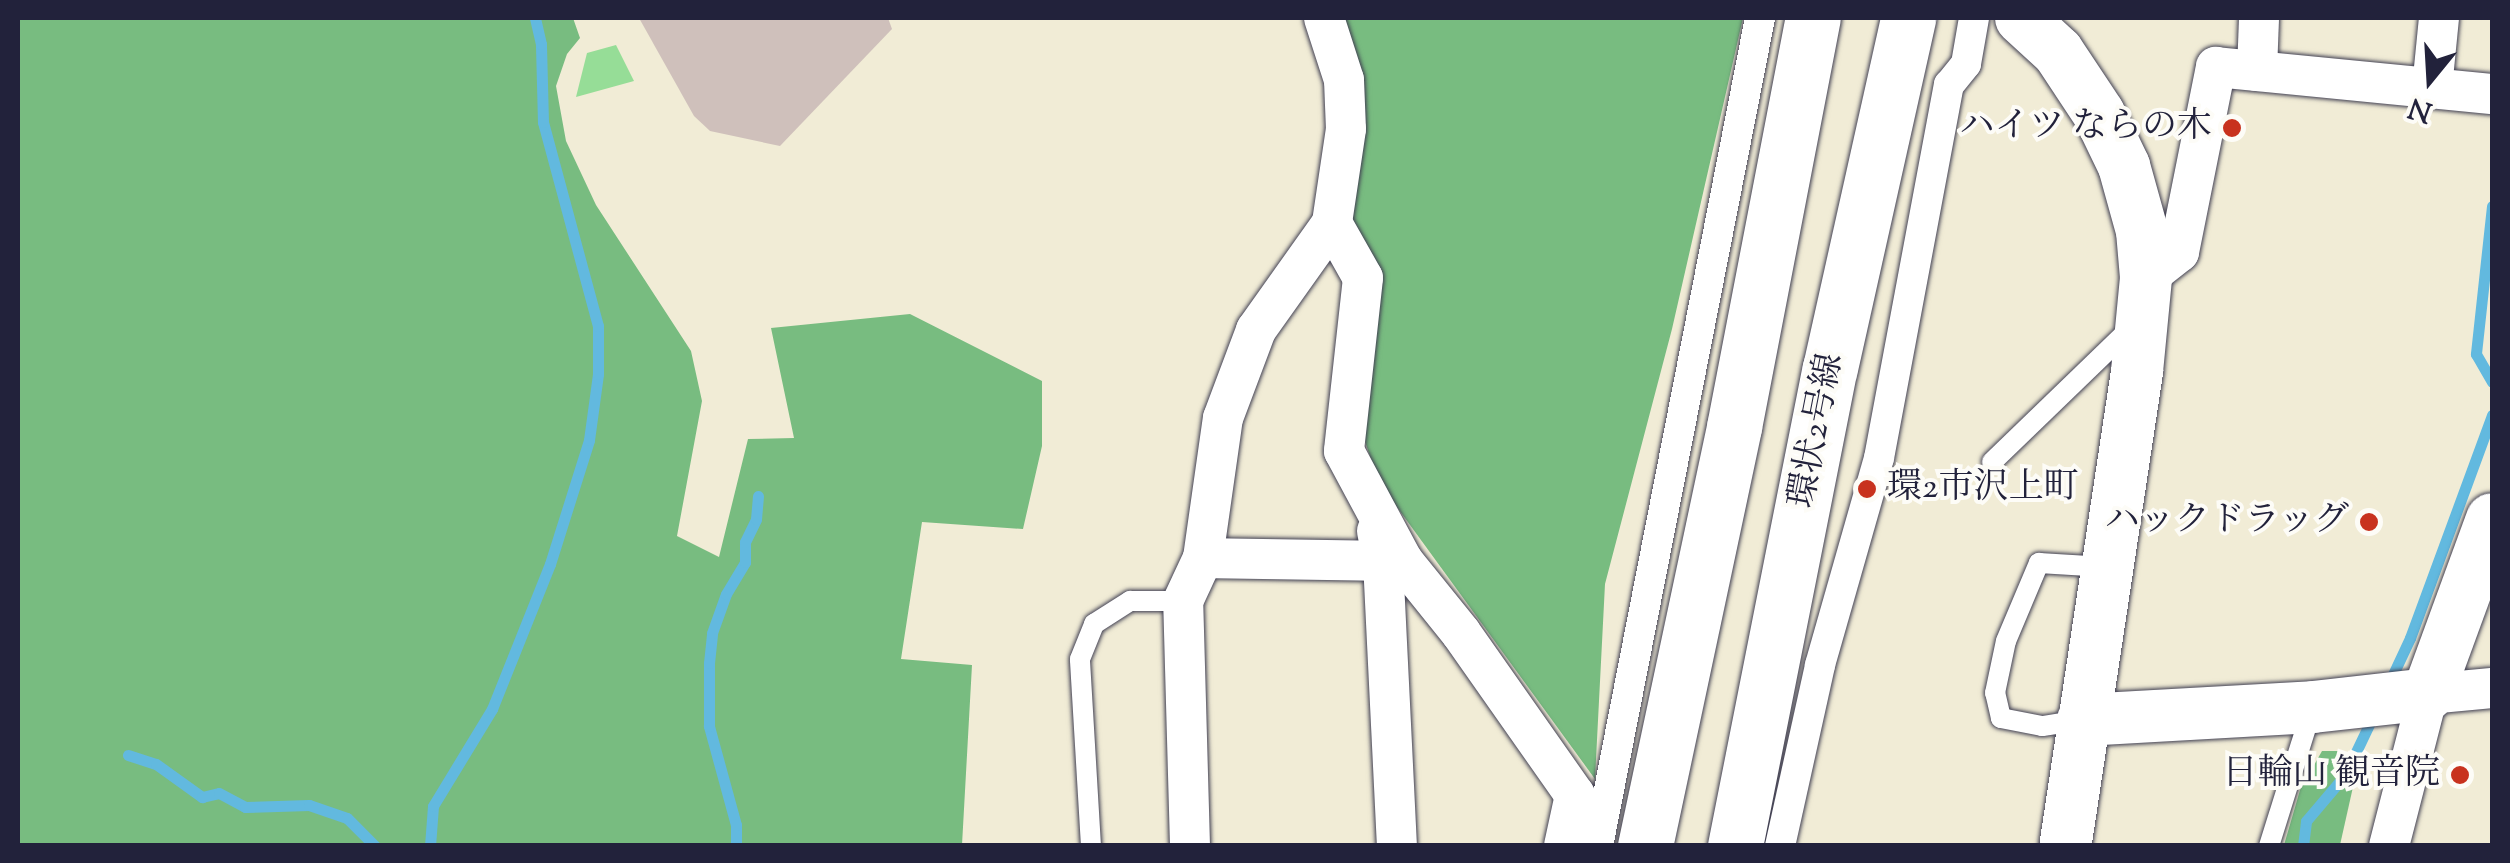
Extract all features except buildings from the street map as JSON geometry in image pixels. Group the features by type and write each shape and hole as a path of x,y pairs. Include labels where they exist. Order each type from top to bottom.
{"main road":[{"path":"1645,846 1734,428 1813,18"},
{"name":"環状2号線","path":"1735,846 1830,368 1908,18"}],"street":[{"path":"1190,846 1184,601 1203,558 1223,418 1256,330 1332,223 1346,112 1344,80 1324,18"},
{"path":"1598,846 1760,18"},
{"path":"1780,846 1820,664 1879,458 1949,85 1966,64 1974,18"},
{"path":"2021,18 2058,52 2100,114 2124,166 2142,231 2145,297 2065,846"},
{"path":"2256,71 2258,18"},
{"path":"2432,88 2439,18"},
{"path":"2145,297 2179,252 2216,67 2492,94"},
{"path":"1332,223 1364,278 1344,451 1393,561 1460,633 1575,795 1564,846"},
{"path":"2390,846 2428,694 2492,518"},
{"path":"1203,558 1393,561"},
{"path":"1393,561 1397,846"},
{"path":"2084,720 2313,707 2492,688"}],"lane":[{"path":"1992,462 2145,297"},
{"path":"2084,720 2042,726 2001,718 1996,693 2006,640 2039,563 2108,568"},
{"path":"1092,846 1080,659 1094,624 1130,601 1184,601"},
{"path":"2269,846 2313,707"}],"shaded area":[{"path":"639,18 888,18 892,29 780,146 710,131 694,116"}],"green space":[{"path":"18,18 573,18 580,38 567,54 556,86 566,141 596,205 691,351 702,401 677,536 719,557 748,439 794,438 771,328 910,314 1042,381 1042,446 1023,529 922,522 901,659 972,665 962,845 18,845"},
{"path":"1325,18 1743,18 1672,329 1605,584 1595,779 1378,481 1363,435 1347,208"},
{"path":"616,45 634,81 576,97 587,53"},
{"path":"2322,751 2343,751 2355,778 2340,845 2284,845 2300,790"}],"waterway":[{"path":"430,846 433,806 492,709 550,564 589,440 598,374 598,326 543,122 541,44 535,18"},
{"path":"2492,206 2476,354 2492,382"},
{"path":"2388,685 2410,638 2492,415"},
{"path":"736,846 736,825 709,726 709,663 712,633 726,594 745,562 745,542 756,519 758,496"},
{"path":"2303,846 2306,821 2345,775 2373,716"},
{"path":"128,755 156,764 202,797 219,793 245,807 309,805 347,818 375,846"}],"place":[{"name":"ハイツ ならの木","path":"2232,128"},
{"name":"環2市沢上町","path":"1867,489"},
{"name":"ハックドラッグ","path":"2369,522"},
{"name":"日輪山 観音院","path":"2460,775"}]}
